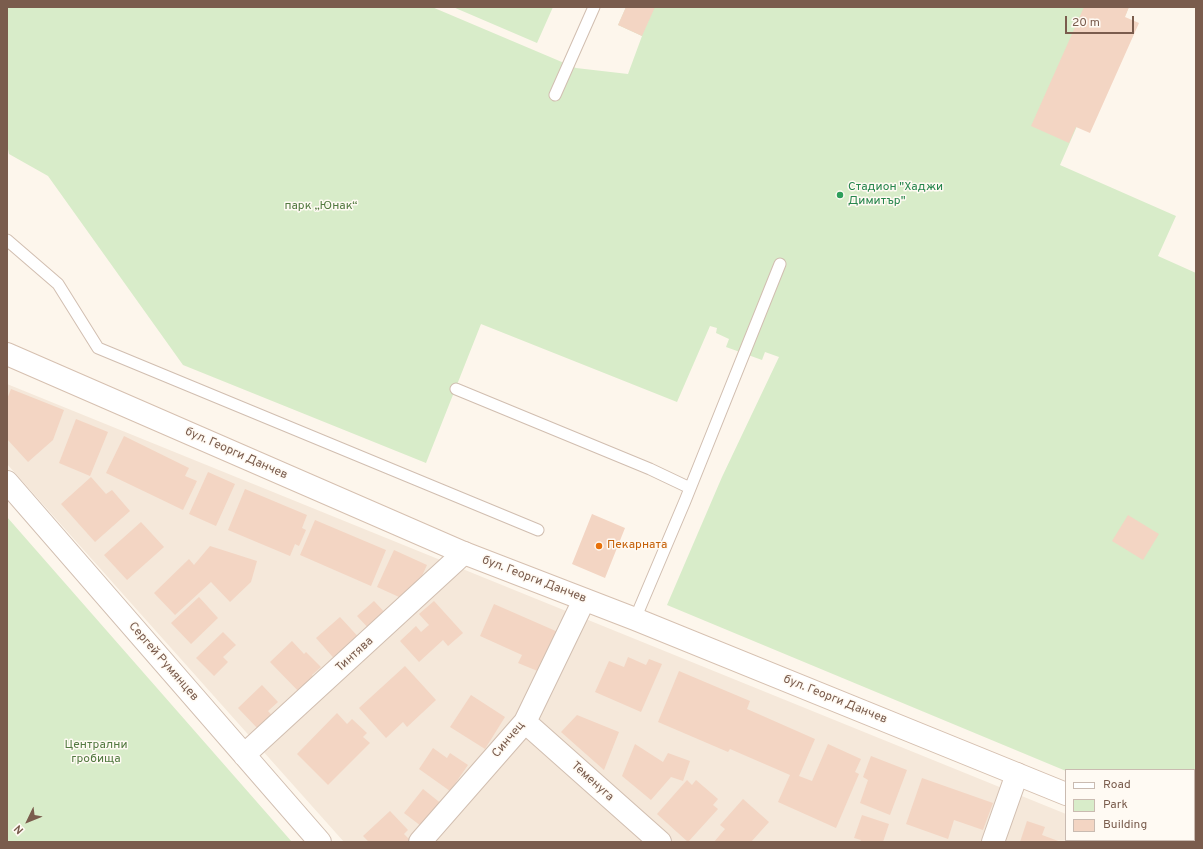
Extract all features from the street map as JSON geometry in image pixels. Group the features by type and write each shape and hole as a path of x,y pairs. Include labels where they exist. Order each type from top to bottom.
{"street":[{"name":"бул. Георги Данчев","path":"7,354 464,553 635,619 1065,794"},
{"name":"Сергей Румянцев","path":"7,482 320,842"},
{"name":"Тинтява","path":"244,755 464,553"},
{"name":"Синчец","path":"420,842 525,722 584,600"},
{"name":"Теменуга","path":"525,722 660,842"},
{"path":"992,842 1017,774"}],"lane":[{"path":"555,95 594,7"},
{"path":"7,240 58,284 98,348 538,530"},
{"path":"635,619 690,488 780,264"},
{"path":"456,389 650,469 690,488"}],"shaded area":[{"path":"7,384 1065,814 1065,841 1136,842 344,842 7,464"}],"green space":[{"name":"парк „Юнак“","path":"7,7 432,7 576,68 628,74 642,36 618,25 626,7 1129,7 1060,165 1176,216 1158,256 1196,273 1196,826 1195,769 1065,769 1065,771 667,605 722,477 779,357 765,352 762,360 726,347 729,339 716,333 717,328 710,326 677,402 481,324 426,463 183,365 48,176 9,154 7,144"},
{"path":"453,7 553,7 537,43"},
{"name":"Централни гробища","path":"7,517 292,842 7,842"}],"building":[{"path":"626,7 655,7 642,36 618,25"},
{"path":"1084,7 1129,7 1125,17 1139,23 1090,133 1076,127 1069,143 1031,126"},
{"path":"11,389 64,410 53,440 28,462 7,439 7,399"},
{"path":"76,419 108,432 90,476 59,463"},
{"path":"124,436 189,468 185,476 197,481 183,510 106,473"},
{"path":"208,472 235,484 216,526 189,514"},
{"path":"91,477 106,494 112,490 130,511 95,542 61,504"},
{"path":"245,489 307,515 302,528 306,530 299,546 295,544 290,556 228,530"},
{"name":"Пекарната","path":"592,514 625,528 605,578 572,564"},
{"path":"1128,515 1159,534 1143,560 1112,541"},
{"path":"315,520 386,550 371,586 300,555"},
{"path":"141,522 164,547 127,580 104,555"},
{"path":"210,546 257,561 251,582 230,602 211,582 175,615 154,593 189,559 194,565"},
{"path":"394,550 427,565 410,602 377,587"},
{"path":"199,597 218,618 191,644 171,623"},
{"path":"374,601 390,618 373,633 357,616"},
{"path":"434,601 463,633 448,646 443,640 419,662 400,641 416,626 421,632 429,625 419,614"},
{"path":"494,604 558,632 540,672 518,663 522,655 480,636"},
{"path":"340,617 363,642 339,664 316,638"},
{"path":"223,632 236,645 223,657 228,662 214,676 196,658"},
{"path":"292,641 304,654 306,652 321,667 312,675 318,682 303,696 270,662"},
{"path":"628,657 646,665 649,659 662,664 641,712 595,692 609,661 624,667"},
{"path":"405,666 436,700 407,727 403,722 386,738 359,708"},
{"path":"679,671 750,701 747,709 815,739 799,776 812,781 828,744 861,759 855,772 859,774 836,828 778,802 790,775 730,749 728,752 658,722"},
{"path":"262,685 278,702 268,711 275,719 261,732 238,708"},
{"path":"471,695 505,717 485,749 450,727"},
{"path":"337,713 347,724 352,719 367,733 363,737 370,743 328,785 297,754"},
{"path":"577,715 619,732 604,770 561,732"},
{"path":"635,744 663,762 668,753 690,761 683,781 671,777 651,800 622,776"},
{"path":"433,748 447,758 450,753 468,765 450,791 419,769"},
{"path":"871,756 907,770 890,815 860,803 868,780 863,777"},
{"path":"922,778 993,803 983,830 954,820 948,839 906,824"},
{"path":"687,780 692,785 696,780 718,799 713,805 718,809 688,842 657,814"},
{"path":"423,789 443,805 425,829 404,813"},
{"path":"743,799 769,822 751,842 714,842 725,829 720,825"},
{"path":"390,811 408,830 404,834 412,842 369,842 363,836"},
{"path":"862,815 889,824 883,842 860,842 861,840 854,838"},
{"path":"1027,821 1045,827 1042,835 1061,842 1020,842"}],"place":[{"name":"Стадион \"Хаджи Димитър\"","path":"840,195"},
{"name":"Пекарната","path":"599,546"}]}
